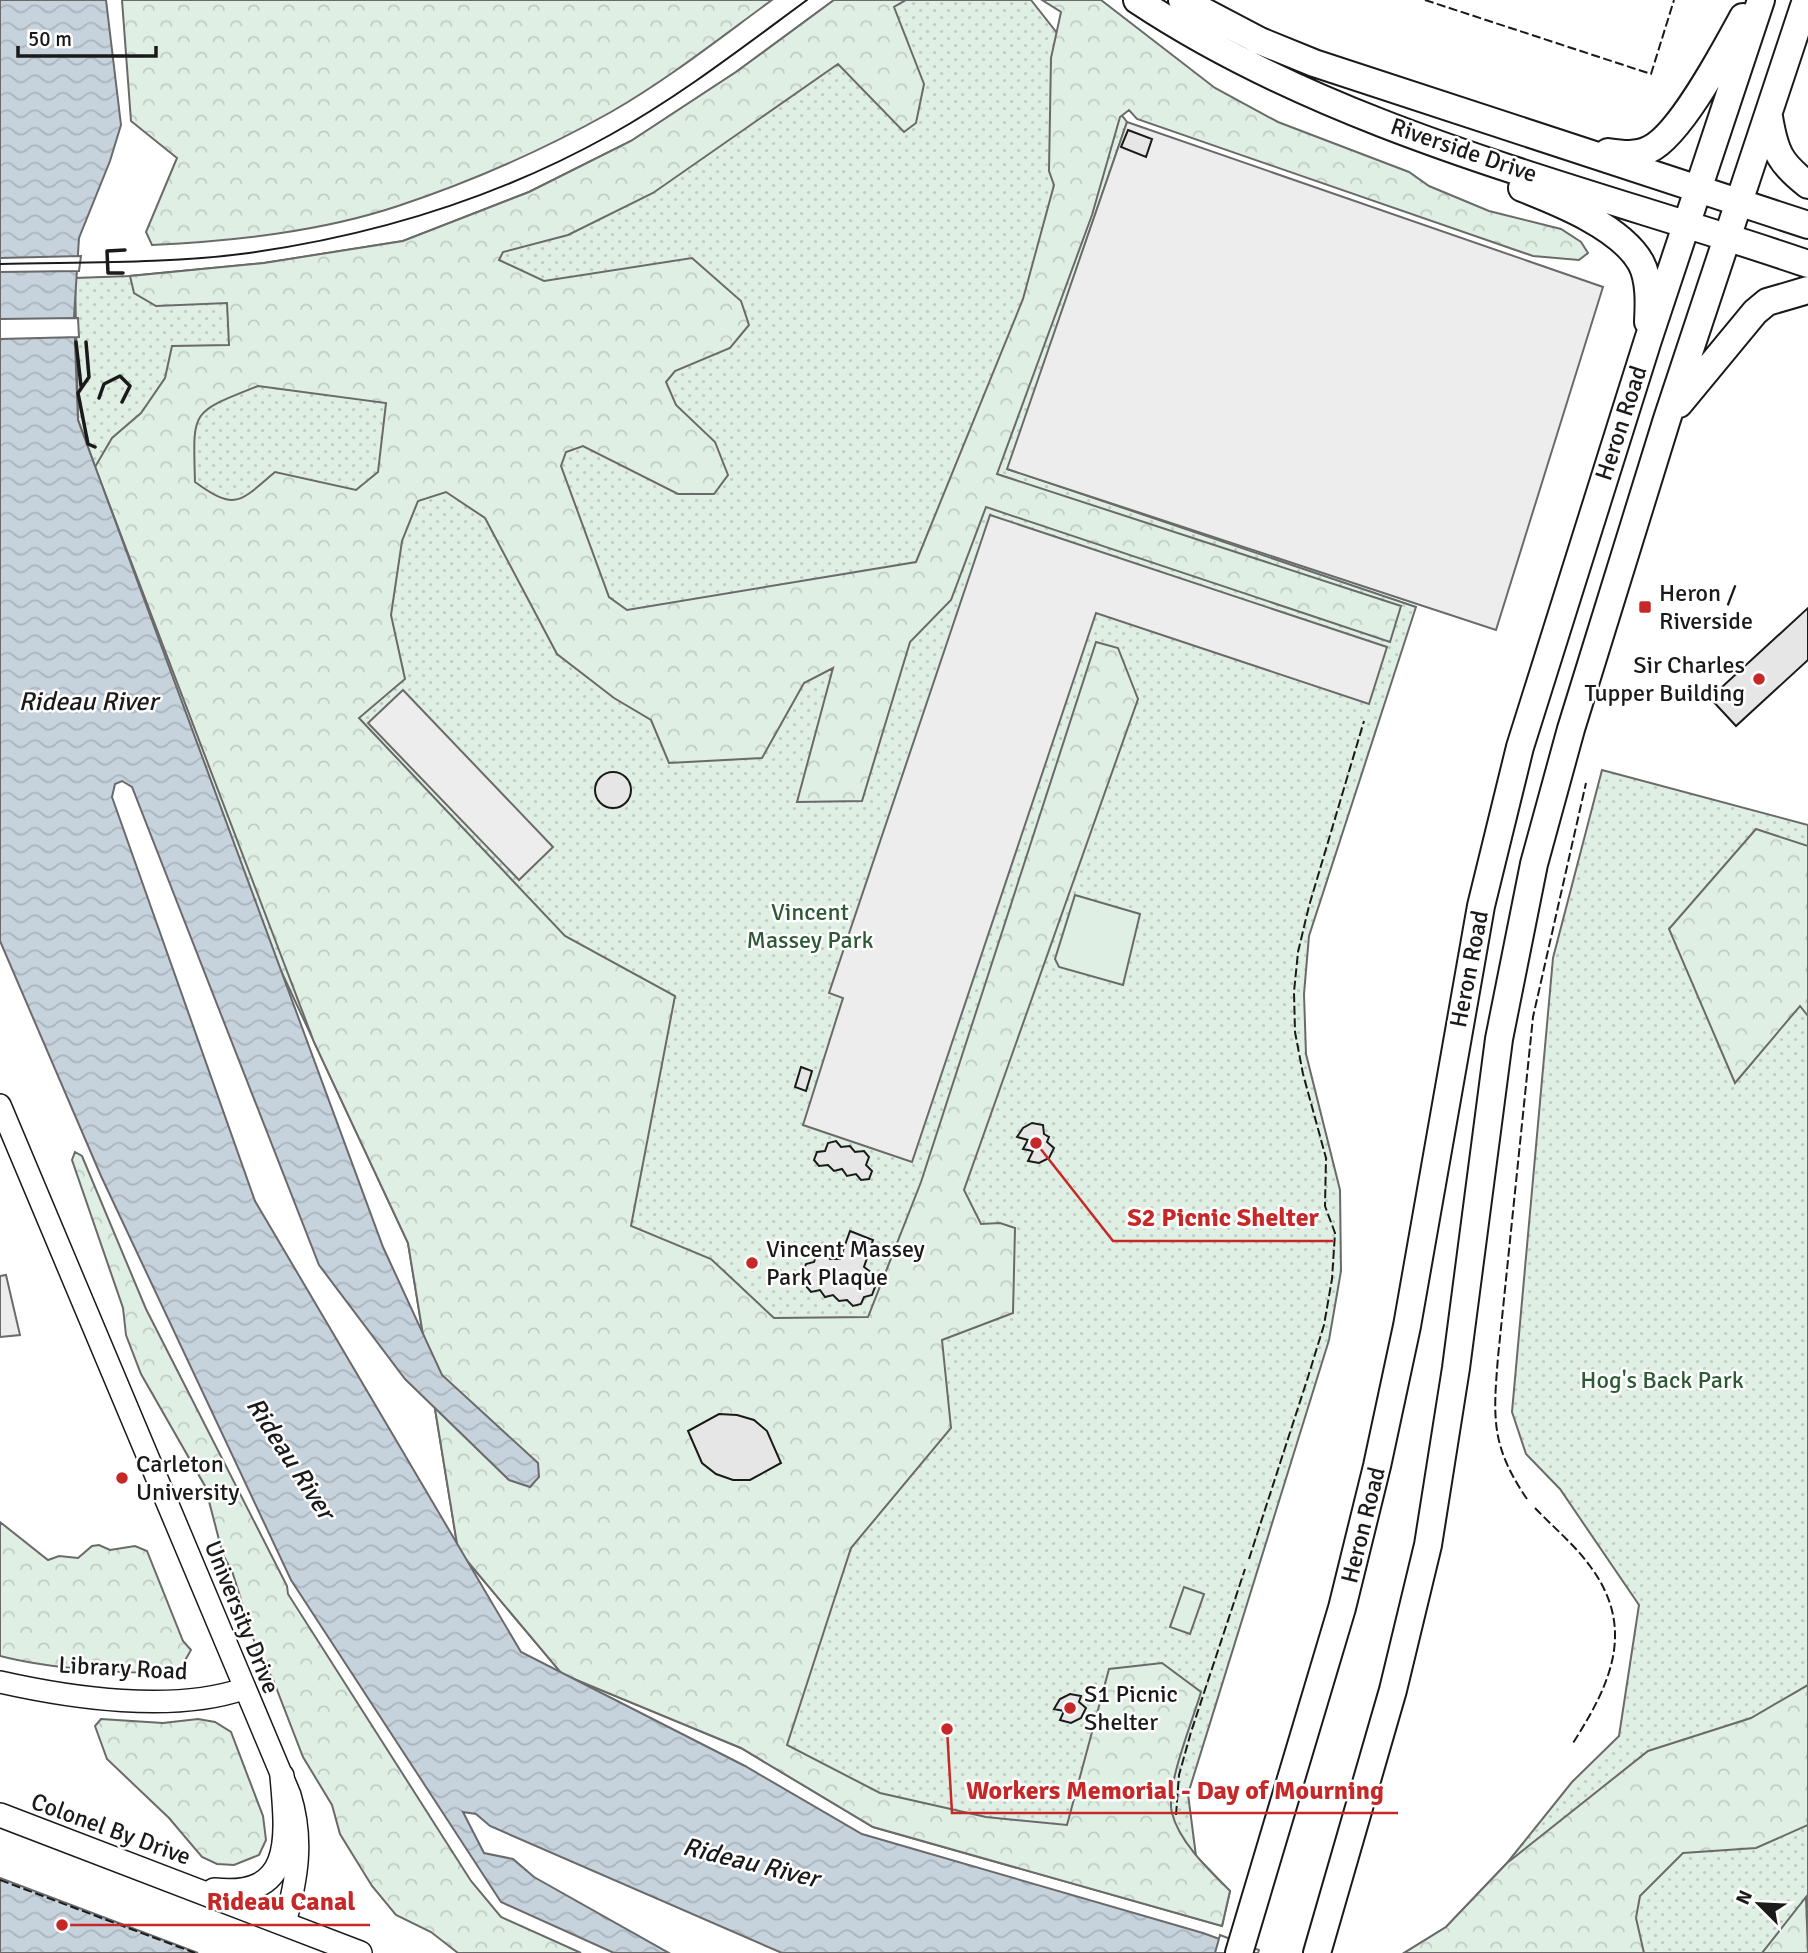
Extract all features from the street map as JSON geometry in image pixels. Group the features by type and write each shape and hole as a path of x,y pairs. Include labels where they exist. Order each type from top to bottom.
{"main road":[{"name":"Riverside Drive","path":"1137,0 1253,68 1417,136 1808,264"},
{"name":"Riverside Drive","path":"1182,0 1260,41 1314,63 1808,225"},
{"path":"1575,148 1628,155 1650,149 1665,137 1708,81 1753,0"},
{"name":"Heron Road","path":"1239,1953 1342,1608 1377,1466 1407,1325 1464,992 1490,864 1535,694 1647,341 1761,0"},
{"name":"Heron Road","path":"1317,1953 1409,1632 1428,1545 1456,1368 1499,1039 1534,864 1571,729 1667,419 1806,0"},
{"path":"1768,113 1774,147 1779,157 1785,166 1808,185"},
{"path":"1417,136 1515,185 1560,203 1625,244 1642,264 1649,296 1647,341"},
{"path":"1667,419 1755,312 1767,302 1808,290"},
{"path":"178,1882 215,1890 242,1891 254,1888 272,1875 285,1844 282,1776"},
{"name":"Colonel By Drive","path":"0,1815 359,1953"}],"street":[{"name":"University Drive","path":"0,1105 52,1234 129,1408 295,1812 299,1841 296,1876 285,1923"},
{"name":"Library Road","path":"0,1682 80,1695 149,1700 221,1697 243,1689"}],"green space":[{"path":"122,0 772,0 632,100 534,152 452,186 398,206 338,223 245,238 152,245 146,232 177,158 131,121"},
{"name":"Vincent Massey Park","path":"834,0 1031,0 1127,122 1008,469 1416,607 1309,936 1304,994 1306,1054 1340,1190 1341,1271 1329,1340 1188,1794 1196,1856 1230,1891 1222,1926 873,1827 741,1748 562,1674 458,1550 408,1243 275,958 78,420 75,278 130,276 264,263 403,241 529,192 631,141 736,72"},
{"path":"834,0 906,0 894,7 924,84 916,123 904,132 838,64 653,193 568,235 503,252 499,260 544,281 692,258 741,301 749,325 730,348 675,371 666,382 676,405 715,442 728,475 714,494 678,494 583,446 566,452 561,466 609,597 627,610 916,562 1023,299 1054,185 1049,171 1051,58 1061,12 1042,0 1101,0 1215,88 1278,122 1409,172 1429,186 1489,211 1561,229 1581,242 1588,253 1579,260 1533,256 1137,119 1129,110 1120,117 1092,215 997,474 1401,606 1390,642 986,507 951,600 910,642 862,801 797,802 833,668 804,683 762,758 669,763 651,720 614,698 557,654 485,518 446,492 418,501 402,541 391,615 405,679 359,718 565,936 675,996 631,1226 711,1259 774,1318 868,1317 921,1182 1096,642 1118,648 1138,699 964,1190 981,1224 1000,1223 1015,1228 1013,1313 942,1340 951,1428 851,1548 787,1745 880,1793 986,1817 1067,1825 1109,1669 1162,1663 1201,1692 1172,1787 1172,1813 1188,1845 1230,1891 1222,1926 873,1827 741,1748 562,1674 458,1550 408,1243 314,1042 95,467 112,438 141,413 165,378 172,346 229,345 227,303 156,306 134,293 130,276 264,263 403,241 529,192 631,141 736,72","holes":["258,386 386,403 378,472 356,490 275,472 253,491 236,500 228,500 195,482 196,427 200,417 219,402"]},
{"name":"Hog's Back Park","path":"1602,770 1808,825 1808,1953 1404,1953 1446,1927 1507,1863 1572,1782 1619,1736 1639,1605 1560,1489 1526,1454 1512,1412 1553,958"},
{"path":"1756,829 1808,846 1808,1016 1800,1006 1735,1083 1669,929"},
{"path":"1075,895 1140,914 1123,985 1059,967 1055,959"},
{"path":"75,1152 82,1156 146,1309 287,1586 288,1594 471,1881 501,1917 581,1953 458,1953 431,1932 396,1915 372,1886 340,1834 332,1805 303,1757 272,1677 260,1660 232,1571 223,1555 205,1486 141,1374 126,1335 123,1308 72,1160"},
{"path":"0,1522 48,1560 59,1556 78,1558 92,1546 99,1545 110,1550 135,1546 147,1551 183,1641 191,1650 179,1671 90,1670 0,1656"},
{"path":"1184,1587 1204,1594 1190,1634 1170,1627"},
{"path":"1808,1685 1808,1825 1756,1848 1683,1853 1640,1896 1636,1918 1644,1953 1404,1953 1446,1927 1507,1863 1648,1751 1751,1718"},
{"path":"101,1719 163,1723 198,1719 215,1722 231,1732 263,1816 266,1840 259,1855 234,1865 217,1864 202,1857 169,1818 107,1759 95,1726"},
{"path":"1806,1897 1808,1953 1762,1953"}],"shaded area":[{"path":"1127,122 1603,287 1496,630 1007,469"},
{"path":"990,515 1387,647 1369,704 1096,613 912,1162 803,1125 843,998 829,993"},
{"path":"403,690 553,847 519,880 368,723"},
{"path":"6,1275 20,1335 0,1337 0,1276"}],"water":[{"name":"Rideau River","path":"0,0 106,0 121,125 110,161 79,238 74,317 78,420 383,1247 442,1375 538,1463 539,1477 530,1487 509,1480 405,1379 319,1265 132,787 122,781 115,784 112,797 255,1201 521,1652 745,1766 862,1834 1203,1933 1258,1953 782,1953 490,1826 476,1814 463,1812 484,1853 513,1859 534,1877 669,1953 614,1953 501,1902 291,1580 101,1176 0,941"},
{"path":"0,1878 198,1953 0,1953"}],"pier":[{"path":"81,256 79,271 0,272 0,258"},
{"path":"78,318 79,337 0,339 0,319"},
{"path":"1220,1935 1259,1950 1258,1953 1215,1953"}],"building":[{"path":"1128,130 1152,139 1146,157 1121,147"},
{"name":"Sir Charles Tupper Building","path":"1808,608 1808,660 1736,726 1710,698"},
{"path":"613,772 626,777 631,790 626,803 613,808 600,803 595,790 600,777"},
{"path":"801,1067 812,1071 806,1091 795,1087"},
{"path":"1032,1123 1043,1125 1044,1134 1049,1137 1047,1142 1054,1148 1049,1158 1039,1163 1028,1161 1033,1151 1023,1149 1028,1140 1017,1137 1023,1128"},
{"path":"836,1141 841,1147 850,1146 855,1152 864,1151 869,1157 866,1165 872,1171 869,1179 861,1180 856,1174 847,1176 842,1169 834,1171 828,1165 819,1166 814,1160 817,1152 825,1151 828,1143"},
{"path":"850,1231 873,1240 864,1267 872,1273 869,1281 875,1287 872,1295 864,1297 861,1304 853,1306 847,1300 839,1301 833,1295 825,1297 820,1290 811,1292 806,1286 809,1277 803,1271 806,1264 814,1262 817,1254 825,1253 830,1259 840,1259"},
{"path":"719,1414 754,1420 767,1431 781,1463 750,1480 733,1480 716,1474 702,1463 688,1431"},
{"name":"S1 Picnic Shelter","path":"1070,1694 1081,1696 1079,1702 1086,1708 1081,1718 1071,1723 1060,1720 1064,1711 1054,1709 1060,1699"}],"tram line":[{"path":"0,264 218,257 344,236 435,211 524,177 610,135 686,88 807,0"}],"fence":[{"path":"1425,0 1651,74 1674,0"},
{"path":"1249,1559 1324,1325 1332,1279 1335,1233 1325,1206 1326,1158 1303,1074 1295,1032 1294,992 1298,952 1309,906 1364,721"},
{"path":"1527,1499 1507,1463 1497,1431 1495,1398 1498,1357 1533,1017 1586,783"},
{"path":"1535,1508 1590,1566 1604,1589 1612,1612 1615,1634 1607,1678 1598,1700 1573,1743"},
{"path":"1176,1815 1179,1775 1191,1732 1245,1569"},
{"path":"0,1880 195,1953"}],"wall":[{"path":"123,273 108,273 107,251 125,250"},
{"path":"76,342 81,386"},
{"path":"86,342 89,377 78,393 88,444 95,447"},
{"path":"99,398 104,384 120,376 130,386 122,402"}],"place":[{"name":"Heron / Riverside","path":"1645,607"},
{"name":"Sir Charles Tupper Building","path":"1759,679"},
{"name":"S2 Picnic Shelter","path":"1036,1143"},
{"name":"Vincent Massey Park Plaque","path":"752,1263"},
{"name":"Carleton University","path":"122,1478"},
{"name":"S1 Picnic Shelter","path":"1070,1708"},
{"name":"Workers Memorial - Day of Mourning","path":"947,1729"},
{"name":"Rideau Canal","path":"62,1925"}]}
